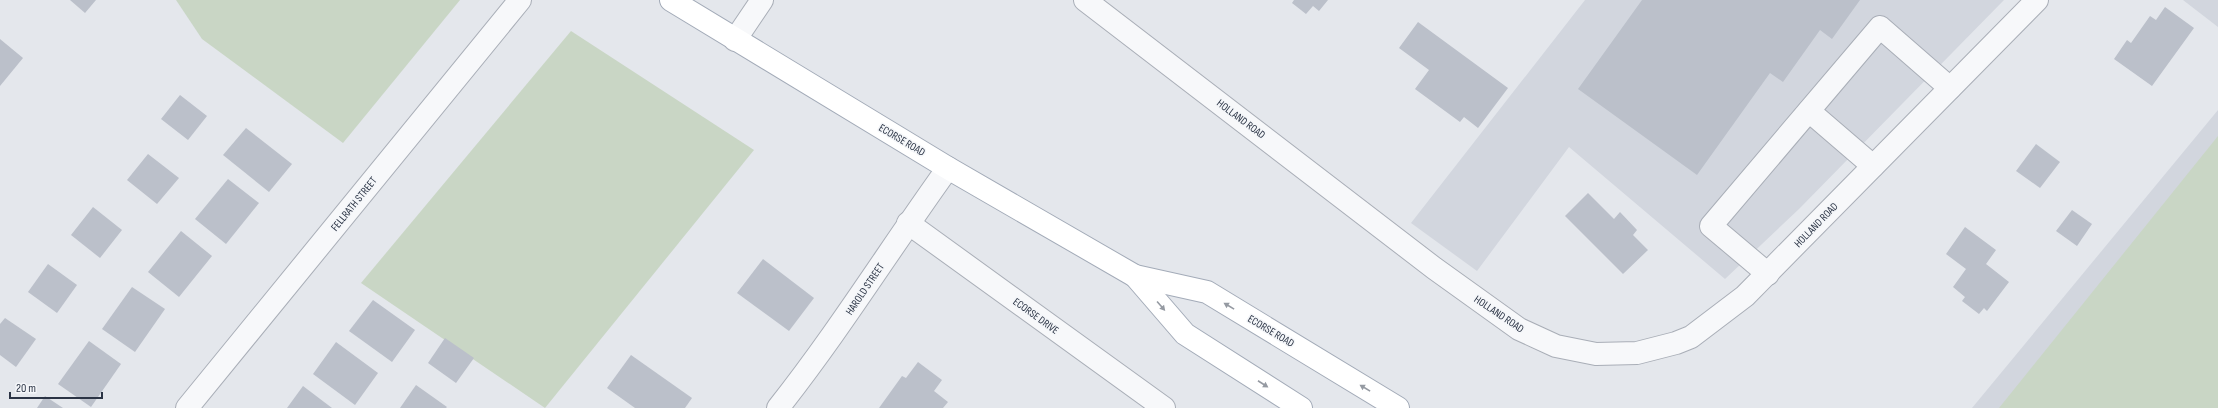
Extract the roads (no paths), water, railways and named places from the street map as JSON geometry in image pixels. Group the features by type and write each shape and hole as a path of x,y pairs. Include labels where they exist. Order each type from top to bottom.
{"main road":[{"name":"ECORSE ROAD","path":"671,0 948,168 1135,276 1207,292 1398,408"},
{"name":"ECORSE ROAD","path":"1135,276 1185,334 1301,408"}],"street":[{"name":"FELLRATH STREET","path":"187,408 520,0"},
{"path":"735,40 762,0"},
{"name":"HOLLAND ROAD","path":"1086,0 1434,268 1519,329 1556,346 1596,354 1637,353 1676,343 1691,337 1745,296 2037,0"},
{"path":"1768,274 1711,226 1880,27 1950,88"},
{"path":"1809,111 1873,166"},
{"name":"HAROLD STREET","path":"778,408 850,312 908,224 948,168"},
{"name":"ECORSE DRIVE","path":"908,224 1164,408"}]}
